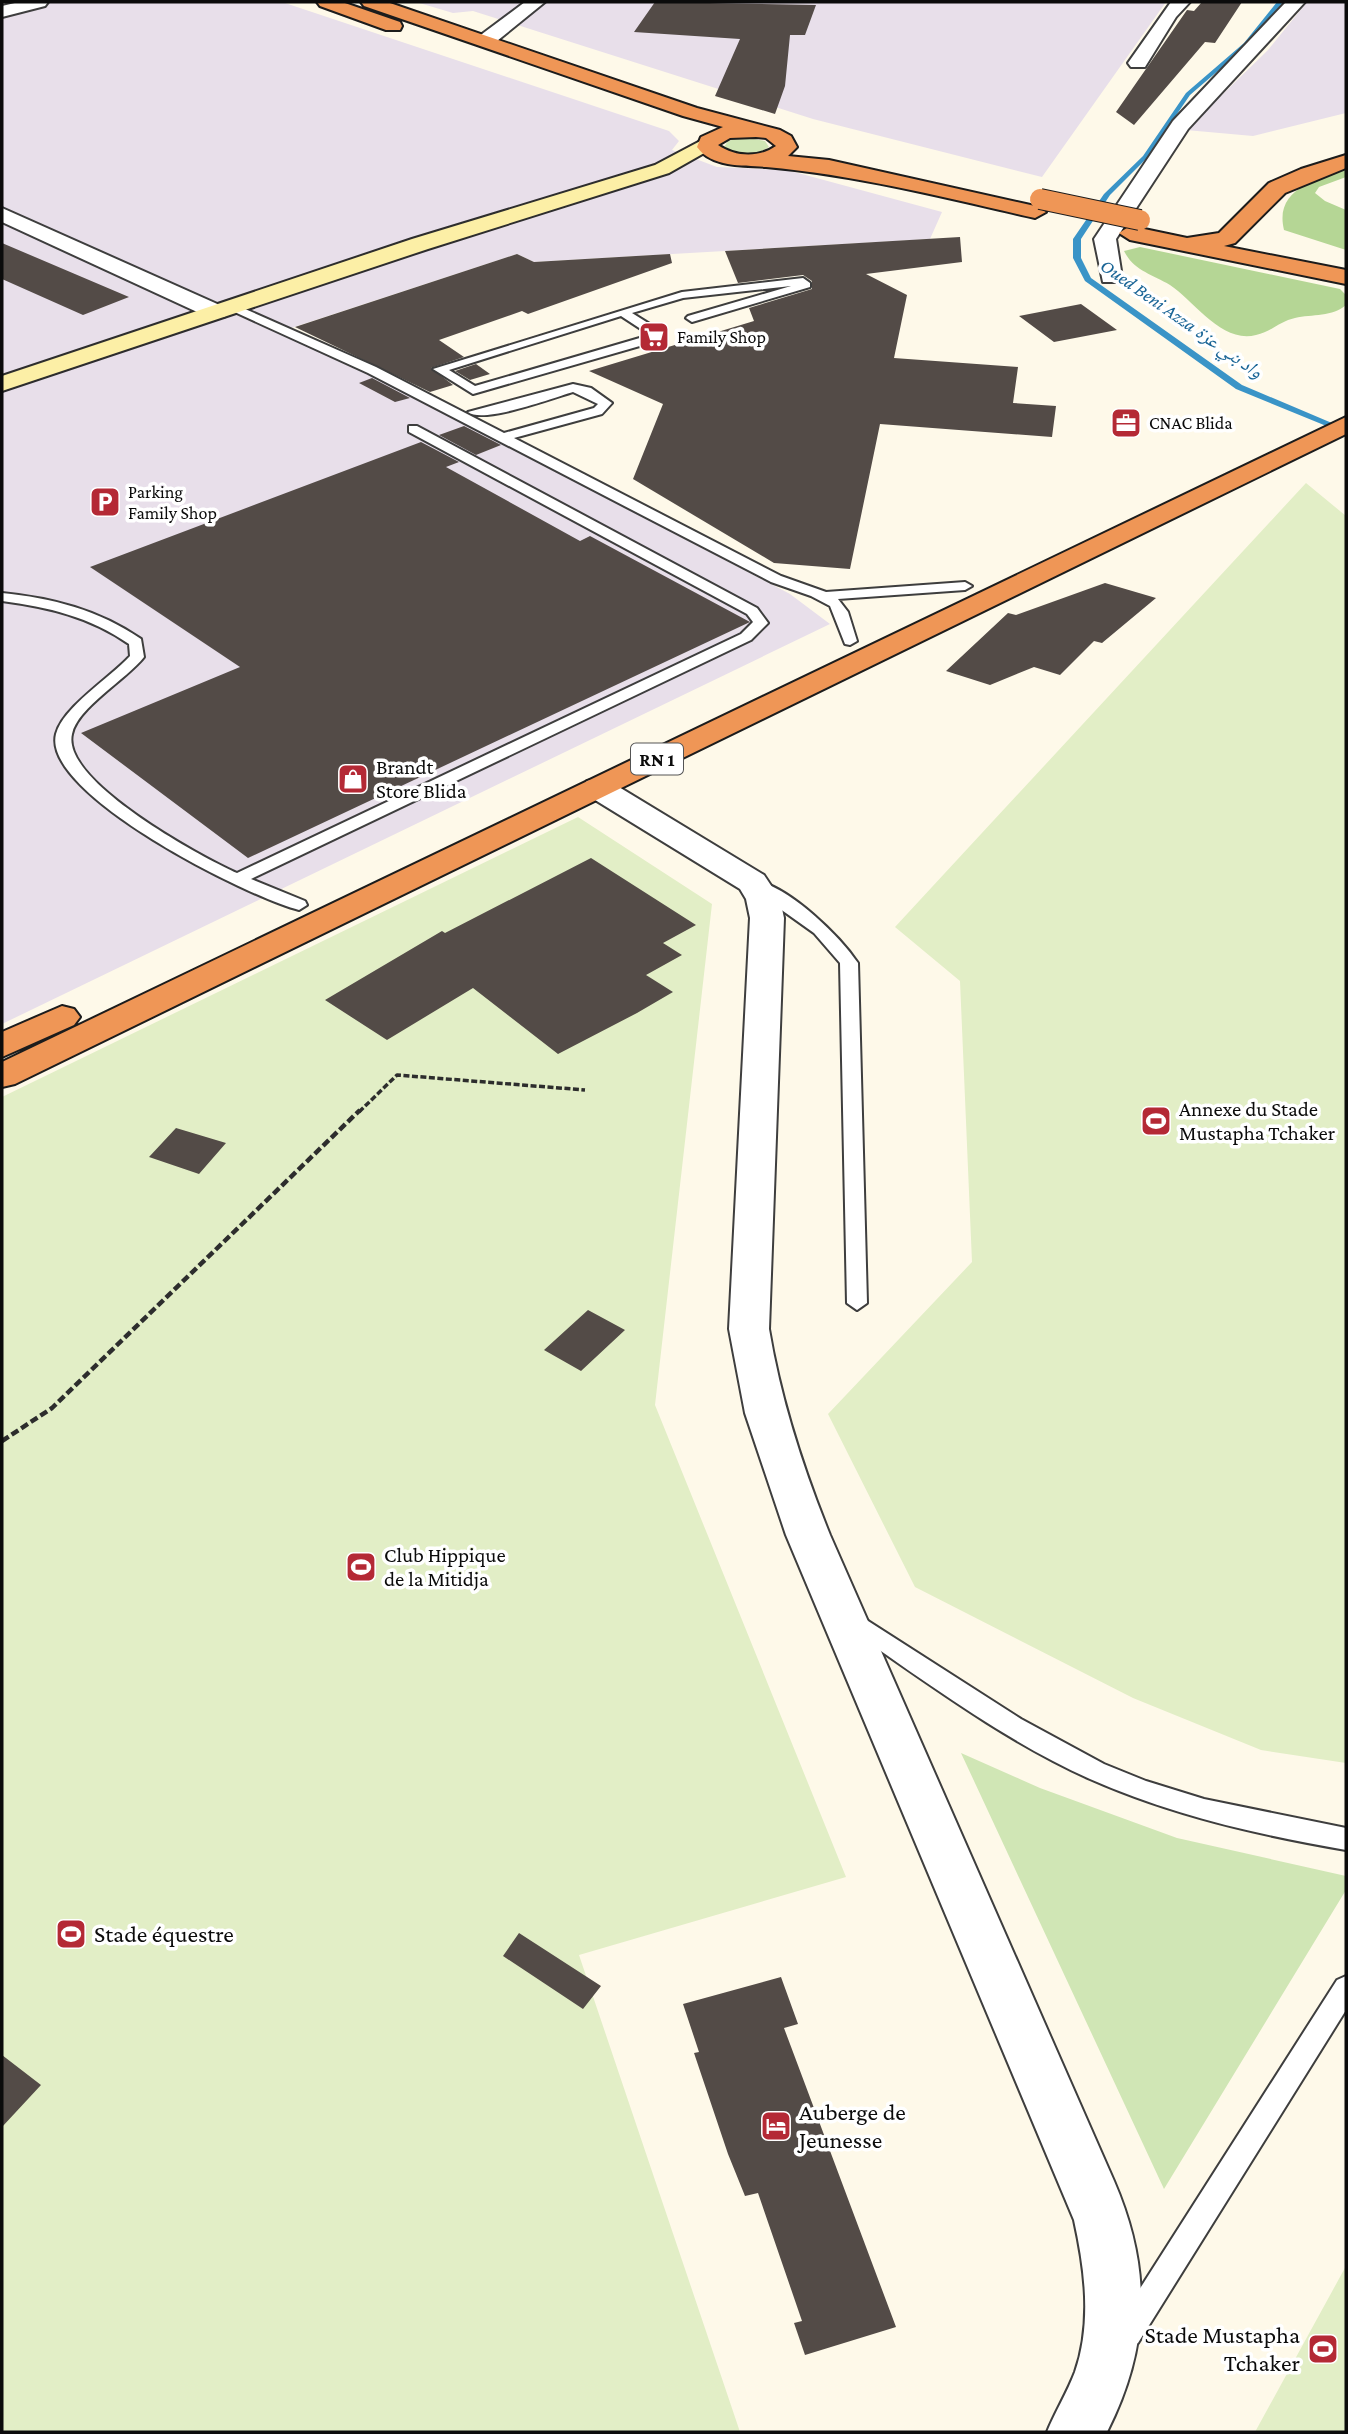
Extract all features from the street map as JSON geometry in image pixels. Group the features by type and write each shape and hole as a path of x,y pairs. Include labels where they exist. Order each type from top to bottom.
{"highway":[{"path":"326,2 672,120 699,133 716,154 748,160 829,166 1135,227 1227,238 1346,277"},
{"path":"370,2 690,112 1038,206"},
{"path":"707,142 726,132 756,131"},
{"path":"748,160 784,151 787,144 779,137"},
{"path":"1256,178 1297,160 1346,148"},
{"path":"1227,238 1277,188 1308,173 1346,161"},
{"path":"1251,212 1259,227 1306,263"},
{"path":"1195,233 1306,263 1346,262"},
{"name":"RN 1","path":"2,1076 598,788 1303,436 1344,411"},
{"name":"RN 1","path":"2,1046 965,586 1303,436"}],"street":[{"path":"2,12 39,2"},
{"path":"485,41 536,2"},
{"path":"1138,63 1169,14 1181,2"},
{"path":"1111,277 1105,239 1180,124 1296,2"},
{"path":"662,169 707,142"},
{"path":"2,384 420,244 662,169 748,160"},
{"path":"2,214 224,309"},
{"path":"598,788 752,882 763,900 767,918 749,1329 753,1365 766,1425 841,1613 1095,2200 1109,2242 1114,2286 1112,2328 1105,2370 1076,2432"}],"lane":[{"path":"622,312 660,336 473,390 439,369 622,312 682,295 803,281 806,285 692,318"},
{"path":"224,309 372,370 472,416 503,437 776,579 825,596 835,602 847,619 850,641"},
{"path":"472,416 573,388 587,391 606,403 598,411 503,437"},
{"path":"472,416 473,390"},
{"path":"238,879 746,637 761,623 752,611 413,429"},
{"path":"825,596 965,586"},
{"path":"2,597 85,615 118,627 136,642 137,657 121,676 79,712 64,734 62,744 66,757 87,783 153,833 197,860 299,905"},
{"path":"752,882 820,928 849,963 857,1303"},
{"path":"841,1613 1027,1735 1100,1771 1183,1804 1346,1839"},
{"path":"1105,2370 1346,1988"}],"path":[{"path":"2,1441 51,1408 397,1075 585,1090"}],"shaded area":[{"path":"2,2 282,2 669,131 679,141 672,150 717,167 787,170 942,212 930,239 534,262 517,254 285,330 790,594 830,624 2,1024"},
{"path":"416,2 1166,2 1042,177 813,119 473,11 453,13"},
{"path":"1307,2 1346,2 1346,113 1253,136 1186,130 1268,50"}],"green space":[{"path":"742,137 765,141 769,147 747,154 724,147 728,141"},
{"path":"1346,169 1346,177 1319,187 1315,193 1325,201 1346,210 1346,250 1284,230 1285,205 1291,196 1311,182"},
{"path":"1140,247 1340,289 1346,295 1346,305 1329,313 1290,319 1256,335 1232,333 1209,319 1170,285 1133,263 1124,251"},
{"name":"Annexe du Stade Mustapha Tchaker","path":"1306,483 1346,516 1346,1763 1261,1750 1133,1698 915,1587 828,1414 972,1262 960,981 895,927"},
{"name":"Club Hippique de la Mitidja","path":"578,817 712,904 655,1405 846,1877 579,1955 740,2432 2,2432 2,1097"},
{"path":"961,1753 1040,1788 1177,1838 1346,1876 1346,1890 1164,2189"},
{"name":"Stade Mustapha Tchaker","path":"1346,2266 1346,2432 1255,2432"}],"building":[{"path":"655,2 816,5 805,35 790,35 785,86 775,114 715,96 740,39 634,32"},
{"path":"1202,2 1242,2 1215,43 1205,42 1134,125 1116,112 1187,10 1194,11"},
{"path":"960,237 962,262 866,274 907,295 894,358 1018,367 1013,403 1056,406 1052,437 880,424 850,569 774,563 633,479 663,404 589,371 754,321 749,308 812,289 812,281 803,275 738,283 725,251"},
{"path":"2,243 129,297 83,315 2,279"},
{"path":"517,254 534,262 670,254 672,263 528,314 522,311 439,340 464,357 431,368 453,385 430,392 295,327"},
{"path":"1081,304 1117,330 1054,342 1019,316"},
{"path":"476,364 490,374 470,380 455,371"},
{"path":"372,378 410,398 395,402 359,383"},
{"path":"464,426 501,445 476,455 439,435"},
{"path":"421,442 459,462 446,467 580,541 590,536 750,622 248,858 81,733 240,667 90,567"},
{"path":"1105,583 1156,598 1102,643 1094,641 1060,675 1034,667 990,685 946,671 1008,613 1016,615"},
{"path":"591,858 696,925 663,943 682,955 646,975 673,992 637,1013 558,1054 473,988 387,1040 325,1000 442,931 445,933"},
{"path":"176,1128 226,1143 199,1174 149,1157"},
{"path":"588,1310 625,1330 581,1371 544,1350"},
{"path":"519,1933 601,1986 583,2009 503,1956"},
{"path":"781,1977 798,2024 784,2028 896,2327 805,2355 794,2323 802,2321 758,2193 745,2196 728,2154 694,2053 699,2052 683,2004"},
{"path":"2,2055 41,2085 2,2127"}],"waterway":[{"name":"Oued Beni Azza واد بني عزة","path":"1280,2 1246,44 1188,94 1145,157 1107,194 1077,239 1077,258 1088,279 1239,387 1346,432"}],"place":[{"name":"Family Shop","path":"654,337"},
{"name":"CNAC Blida","path":"1126,423"},
{"name":"Parking Family Shop","path":"105,502"},
{"name":"Brandt Store Blida","path":"353,779"},
{"name":"Annexe du Stade Mustapha Tchaker","path":"1156,1121"},
{"name":"Club Hippique de la Mitidja","path":"361,1567"},
{"name":"Stade équestre","path":"71,1934"},
{"name":"Auberge de Jeunesse","path":"776,2126"},
{"name":"Stade Mustapha Tchaker","path":"1323,2349"}]}
